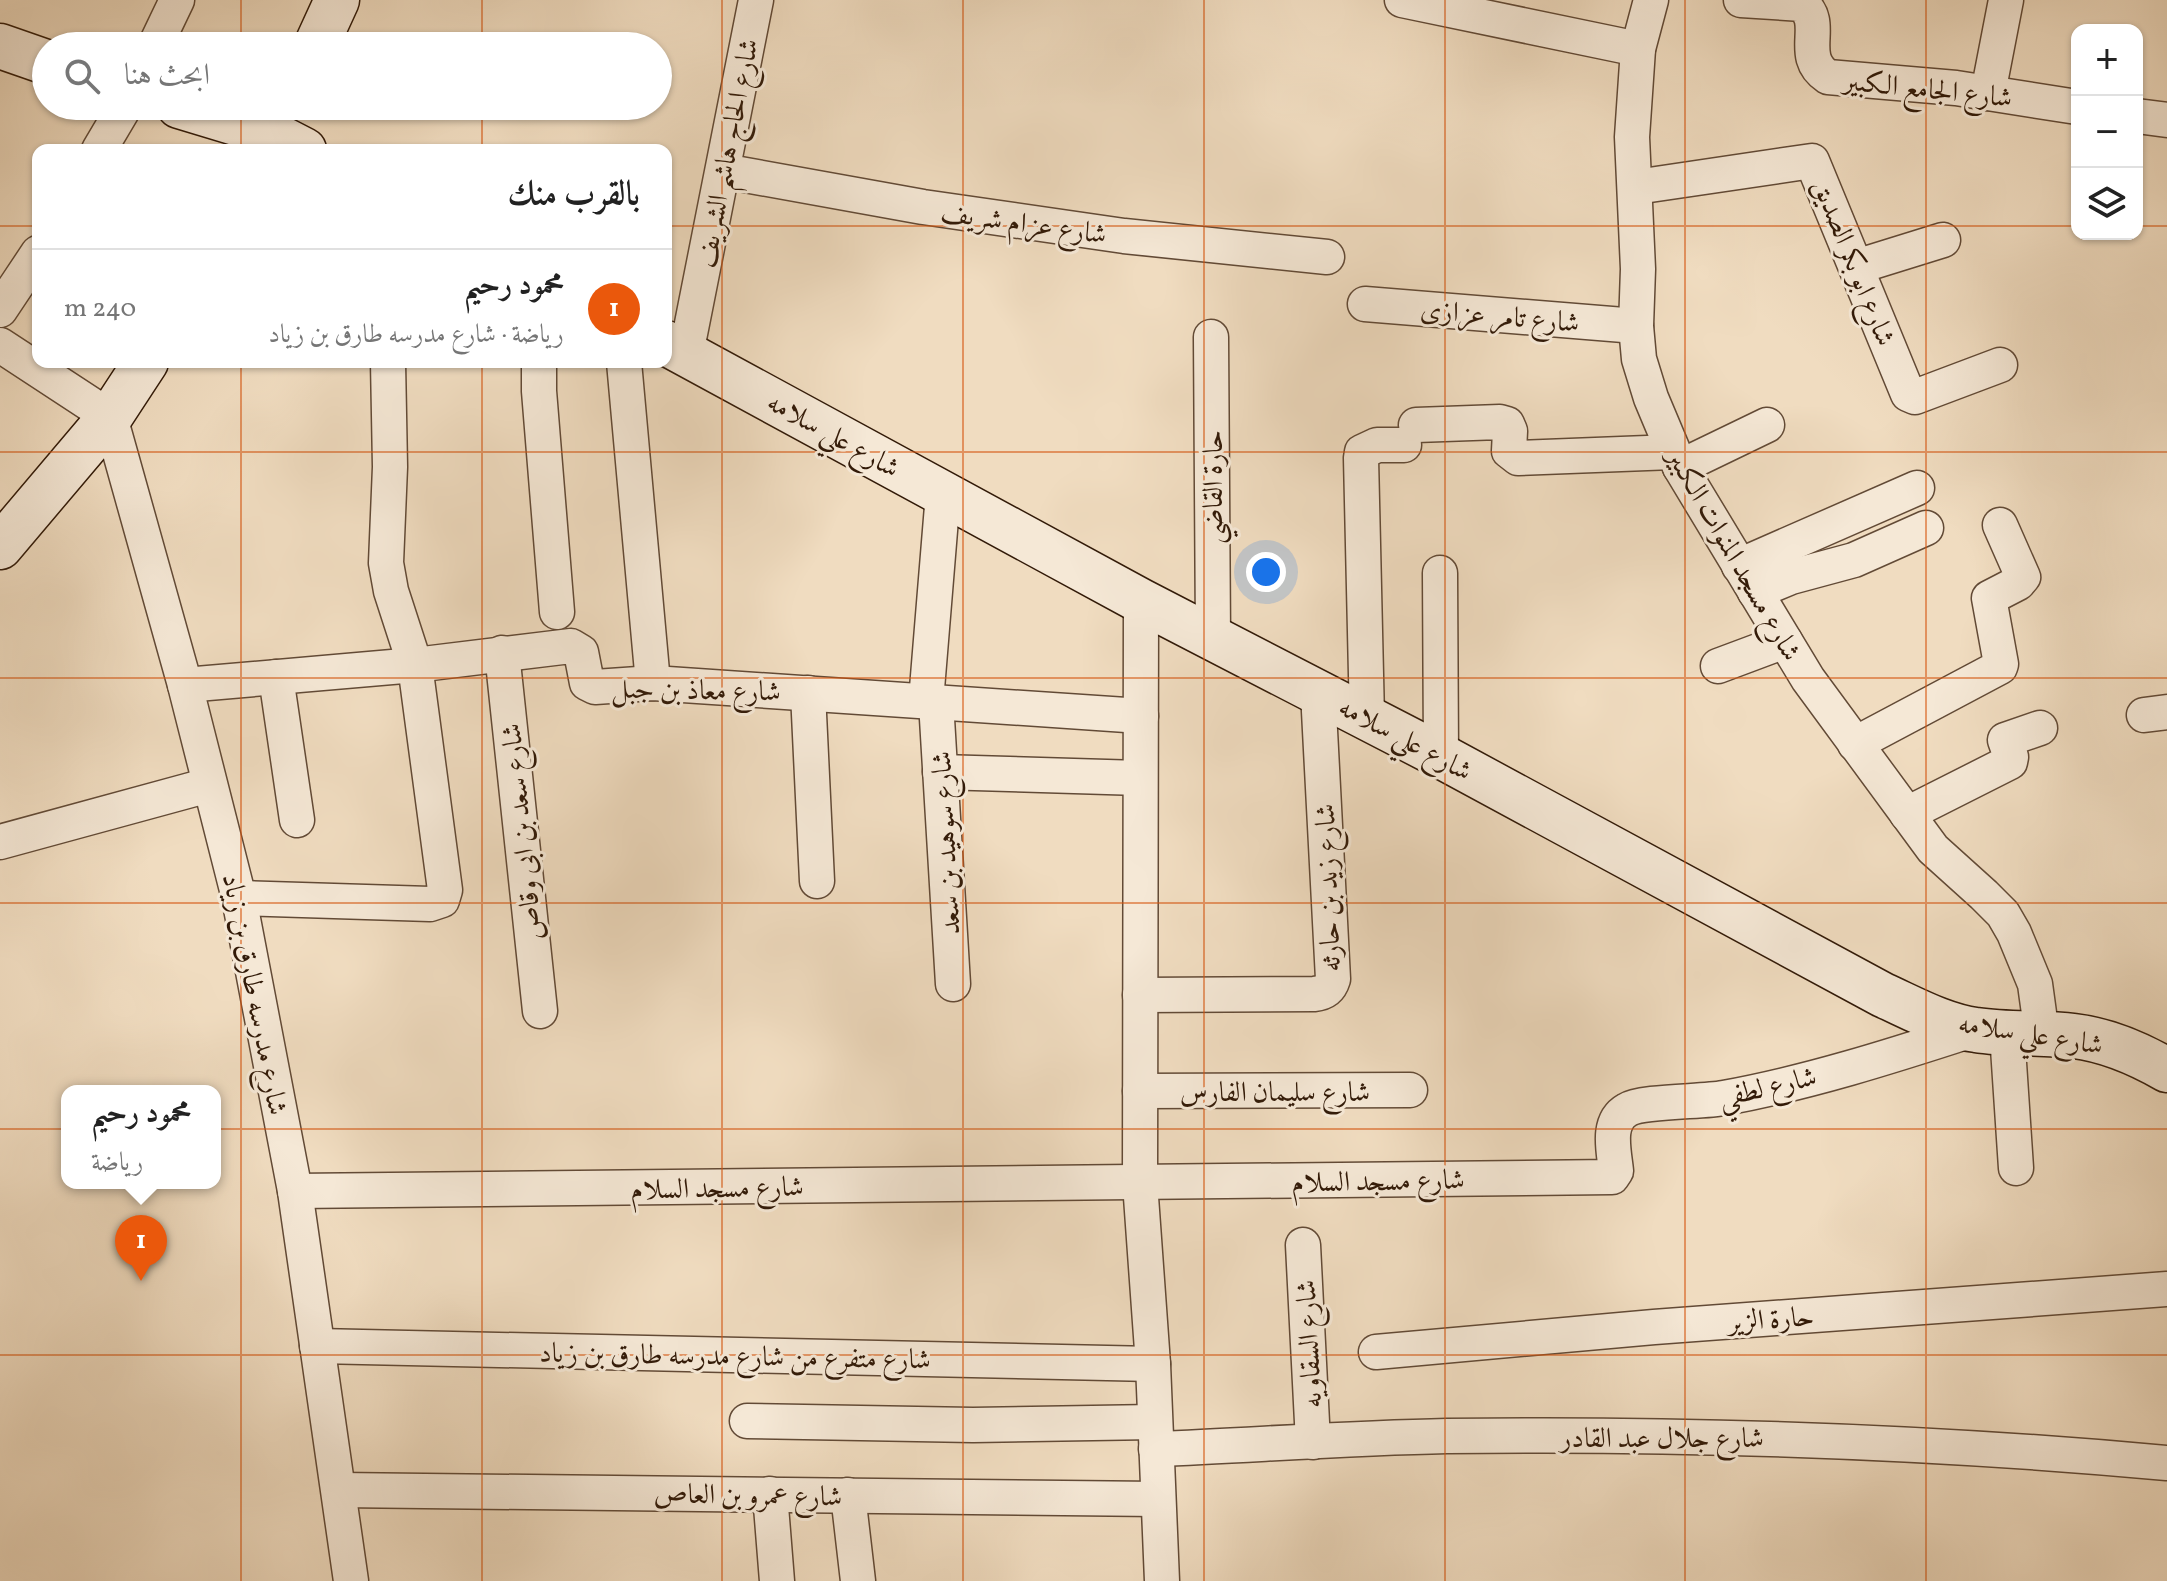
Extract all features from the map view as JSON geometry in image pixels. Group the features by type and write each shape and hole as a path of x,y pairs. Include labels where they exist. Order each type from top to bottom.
{"street":[{"path":"162,32 177,0"},
{"path":"322,32 337,0"},
{"name":"شارع الحاج هاشم الشريف","path":"676,348 723,171 756,0"},
{"path":"1402,0 1638,49"},
{"name":"شارع مسجد المنوات الكبير","path":"1651,0 1638,49 1632,137 1639,298 1636,326 1639,359 1651,398 1676,459 1808,679 1933,849 2003,914 2014,933 2035,984 2007,1032 2016,1168"},
{"name":"شارع الجامع الكبير","path":"1741,0 1802,4 1808,9 1812,17 1812,56 1815,66 1828,77 1988,93 2071,106"},
{"path":"1988,93 2006,0"},
{"path":"0,46 32,57"},
{"path":"2143,117 2167,120"},
{"path":"103,144 117,120"},
{"path":"230,120 284,135"},
{"name":"شارع ابو بكر الصديق","path":"1636,187 1812,161 1911,397 2000,365"},
{"name":"شارع عزام شريف","path":"723,171 923,207 1124,236 1327,257"},
{"path":"1856,267 1943,240"},
{"path":"0,310 32,262"},
{"name":"شارع تامر عزازى","path":"1365,304 1636,326"},
{"name":"حارة القاضي","path":"1211,337 1213,637"},
{"path":"0,345 32,366"},
{"name":"شارع علي سلامه","path":"676,348 1141,601 1441,756 1883,995 1920,1012 2007,1032 2075,1036 2107,1043 2167,1070"},
{"path":"35,368 110,417"},
{"path":"0,547 110,417 142,368"},
{"path":"239,898 430,904 442,900 445,890 415,665 391,591 386,563 390,467 388,368"},
{"path":"539,368 557,612"},
{"path":"625,368 653,683"},
{"name":"شارع مدرسه طارق بن زياد","path":"110,417 185,685 239,898 295,1191 351,1581"},
{"path":"1367,718 1362,452 1410,435 1500,422 1507,424 1510,431 1509,451 1518,458 1676,459 1767,425"},
{"path":"1747,579 1917,488"},
{"name":"شارع سوهيد بن سعد","path":"943,494 931,701 940,772 953,984"},
{"path":"1855,744 2000,667 1989,598 2018,583 2023,577 2000,525"},
{"path":"1747,579 1791,577 1854,560 1926,528"},
{"path":"1440,573 1441,756"},
{"path":"1141,601 1140,1183 1153,1364 1162,1581"},
{"path":"1718,666 1785,641"},
{"name":"شارع معاذ بن جبل","path":"185,685 415,665 574,647 581,652 585,680 591,686 653,683 1141,716"},
{"name":"شارع سعد بن ابى وقاص","path":"502,653 540,1011"},
{"path":"276,677 297,820"},
{"name":"شارع زيد بن حارثه","path":"1140,995 1314,994 1331,986 1318,692"},
{"path":"808,693 817,881"},
{"path":"1907,814 2010,762 2005,740 2040,728"},
{"path":"940,772 1140,778"},
{"path":"0,842 209,785"},
{"name":"شارع لطفي","path":"1615,1175 1615,1123 1620,1115 1636,1106 1696,1102 1752,1092 1890,1056 2007,1032"},
{"name":"شارع سليمان الفارس","path":"1140,1091 1410,1090"},
{"name":"شارع مسجد السلام","path":"295,1191 1551,1179 1615,1175"},
{"name":"شارع السقاويه","path":"1303,1245 1313,1442"},
{"name":"حارة الزير","path":"1376,1352 1851,1311 2167,1289"},
{"name":"شارع متفرع من شارع مدرسه طارق بن زياد","path":"317,1346 1153,1364"},
{"name":"شارع جلال عبد القادر","path":"747,1421 973,1425 1313,1442 1444,1436 1733,1436 2020,1449 2167,1463"},
{"name":"شارع عمرو بن العاص","path":"339,1490 1158,1499"},
{"path":"770,1494 777,1581"},
{"path":"848,1495 858,1581"}],"place":[{"name":"محمود رحيم","path":"141,1281"}]}
